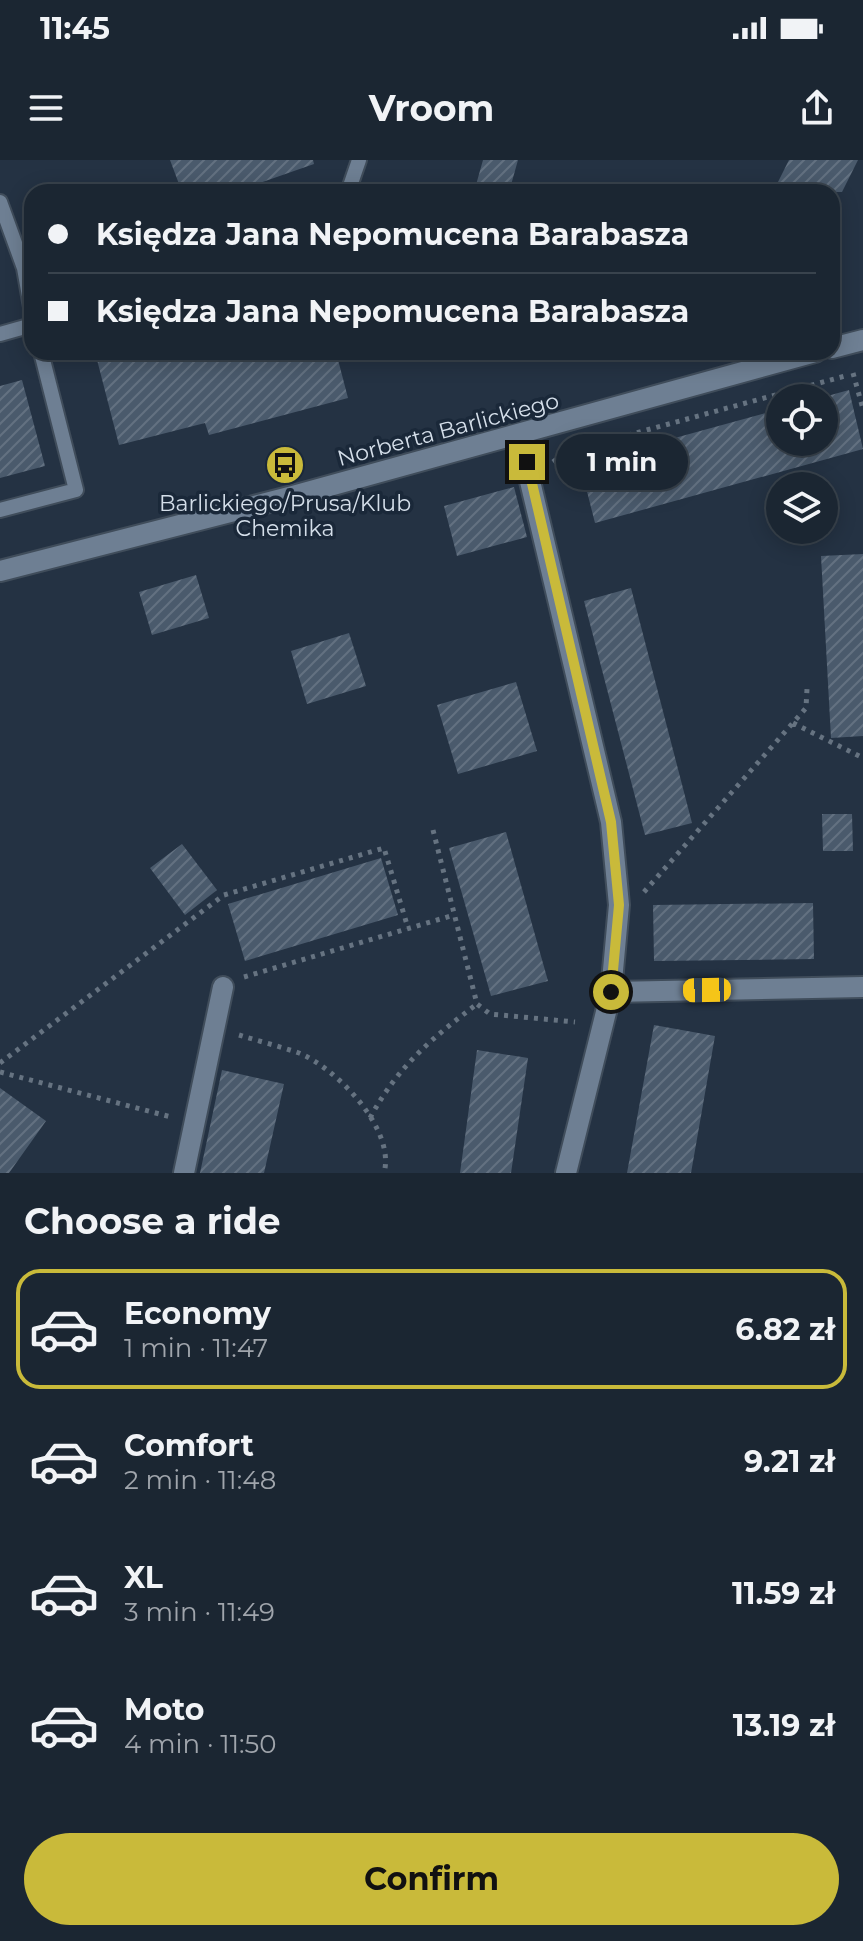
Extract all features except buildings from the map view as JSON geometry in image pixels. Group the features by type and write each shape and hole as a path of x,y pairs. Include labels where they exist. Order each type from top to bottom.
{"street":[{"path":"840,346 863,340"},
{"name":"Norberta Barlickiego","path":"0,571 519,435 786,360"},
{"path":"519,435 611,822 619,905 611,992 566,1173"},
{"path":"184,1173 223,987"},
{"path":"611,992 863,987"}],"lane":[{"path":"351,184 359,160"},
{"path":"0,202 24,268"},
{"path":"0,334 24,327"},
{"path":"0,510 76,490 43,360"}],"path":[{"path":"550,468 555,458 566,452 863,371"},
{"path":"853,373 863,409"},
{"path":"643,893 806,708 807,689"},
{"path":"793,723 863,758"},
{"path":"433,830 477,1004 490,1014 575,1022"},
{"path":"0,1063 224,895 384,848 408,928"},
{"path":"643,884 643,906"},
{"path":"223,987 233,981 454,915"},
{"path":"370,1118 388,1083 427,1042 477,1004"},
{"path":"571,1037 578,1009"},
{"path":"215,1028 301,1054 344,1082 381,1133 384,1173"},
{"path":"0,1072 195,1124"}],"place":[{"name":"Barlickiego/Prusa/Klub Chemika","path":"285,465"}],"route":[{"path":"527,462 611,822 619,905 611,992"}]}
